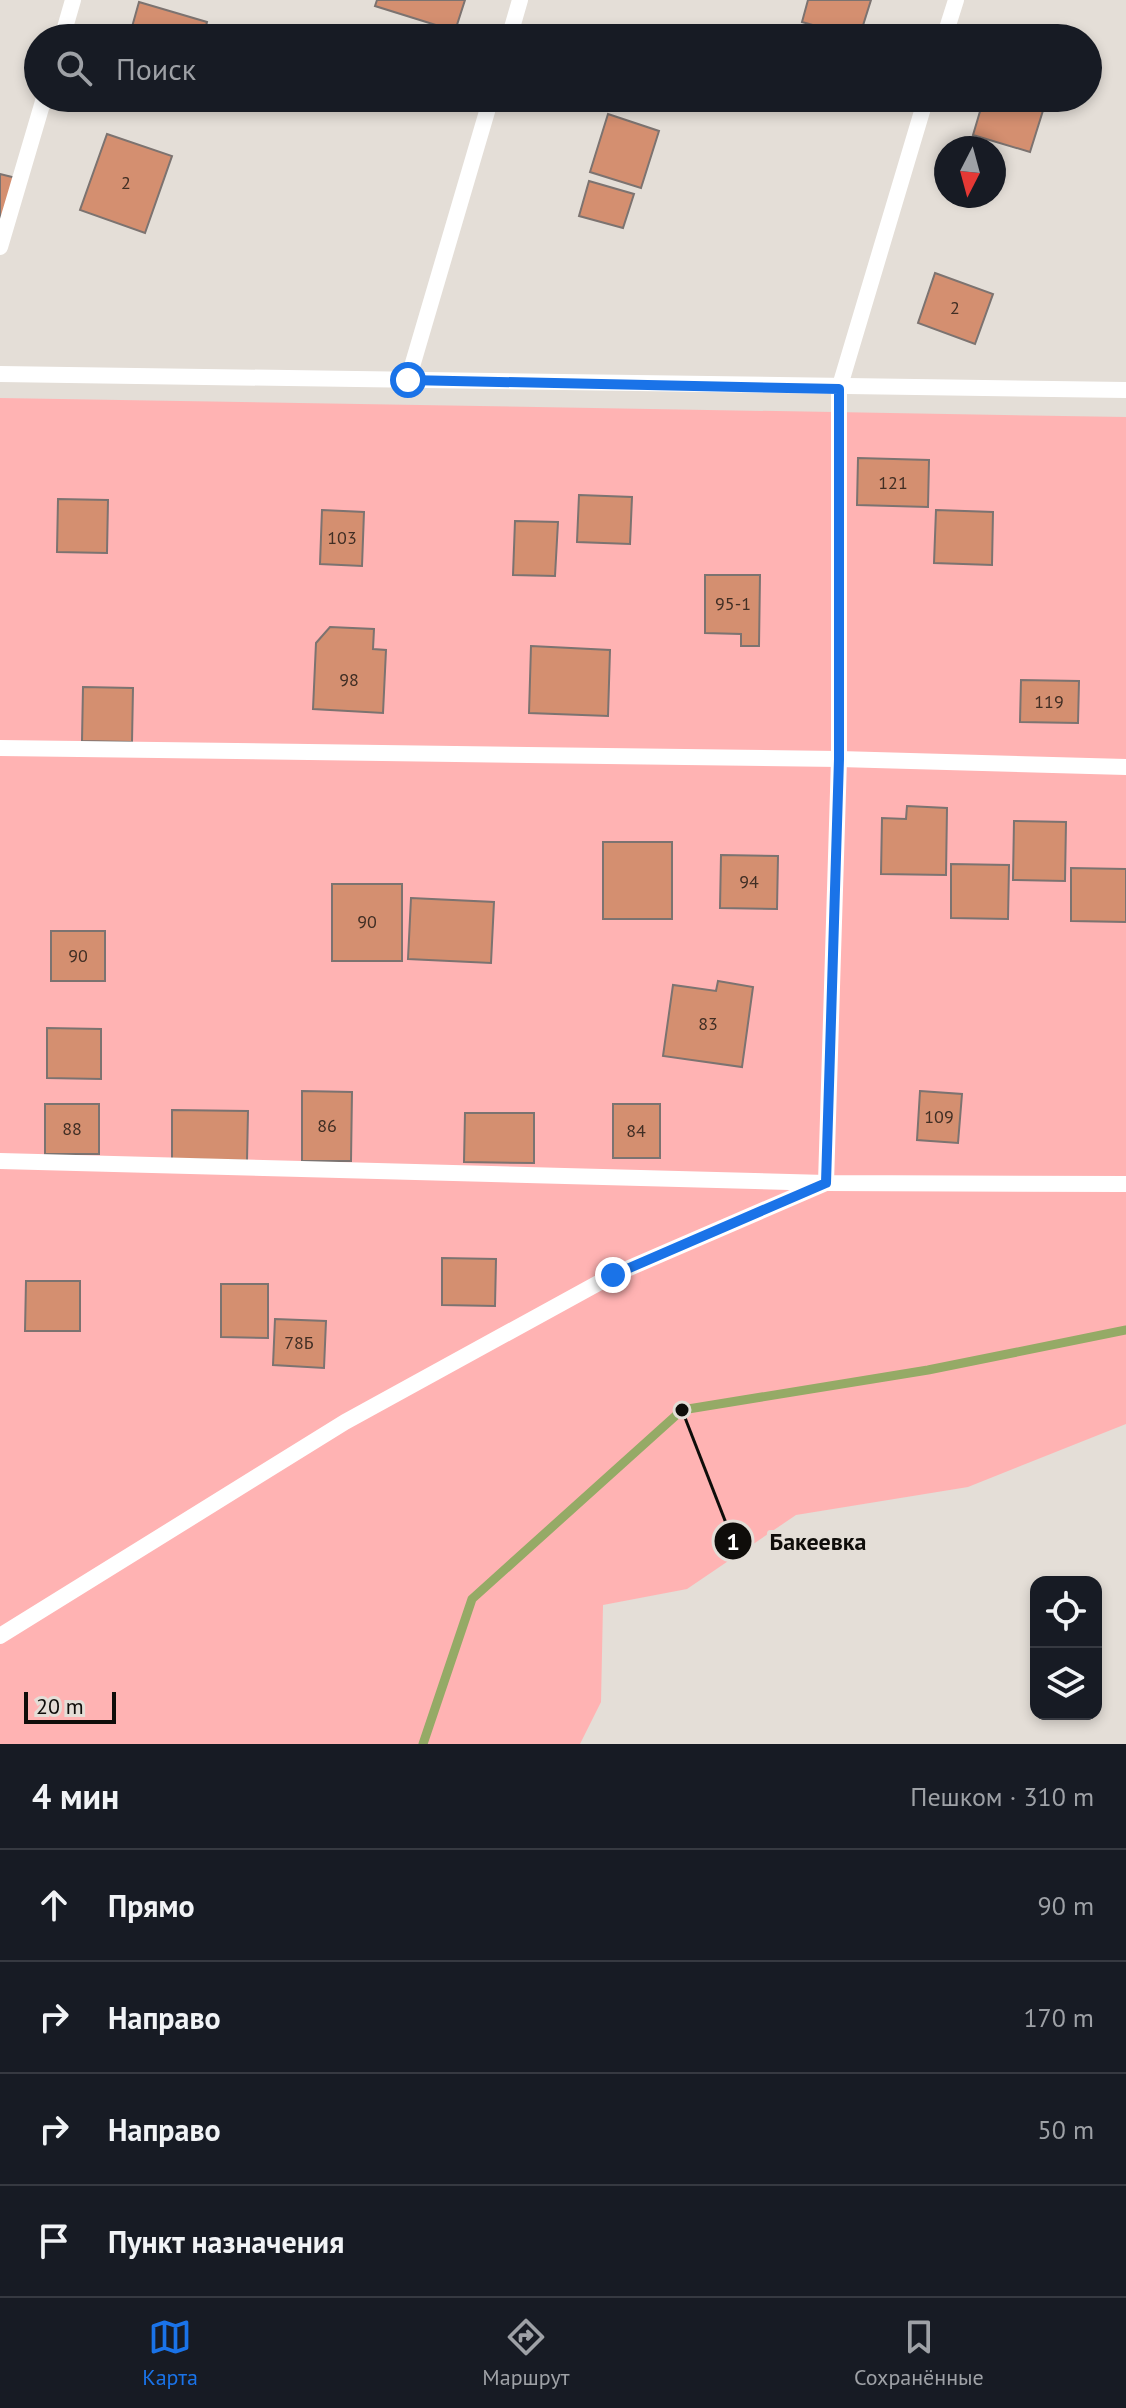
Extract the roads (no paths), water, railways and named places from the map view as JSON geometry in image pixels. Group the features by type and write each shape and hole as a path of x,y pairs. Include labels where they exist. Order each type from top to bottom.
{"lane":[{"path":"66,24 73,0"},
{"path":"513,24 520,0"},
{"path":"948,24 956,0"},
{"path":"0,247 40,112"},
{"path":"408,380 487,112"},
{"path":"826,1183 839,759 839,389 922,112"},
{"path":"0,374 839,389 1126,390"},
{"path":"0,748 839,759 1126,767"},
{"path":"0,1161 826,1183 1126,1184"},
{"path":"0,1636 345,1422 613,1275 826,1183"}],"waterway":[{"path":"423,1744 472,1599 682,1410 928,1370 1126,1330"}],"place":[{"name":"Бакеевка","path":"682,1410"}]}
